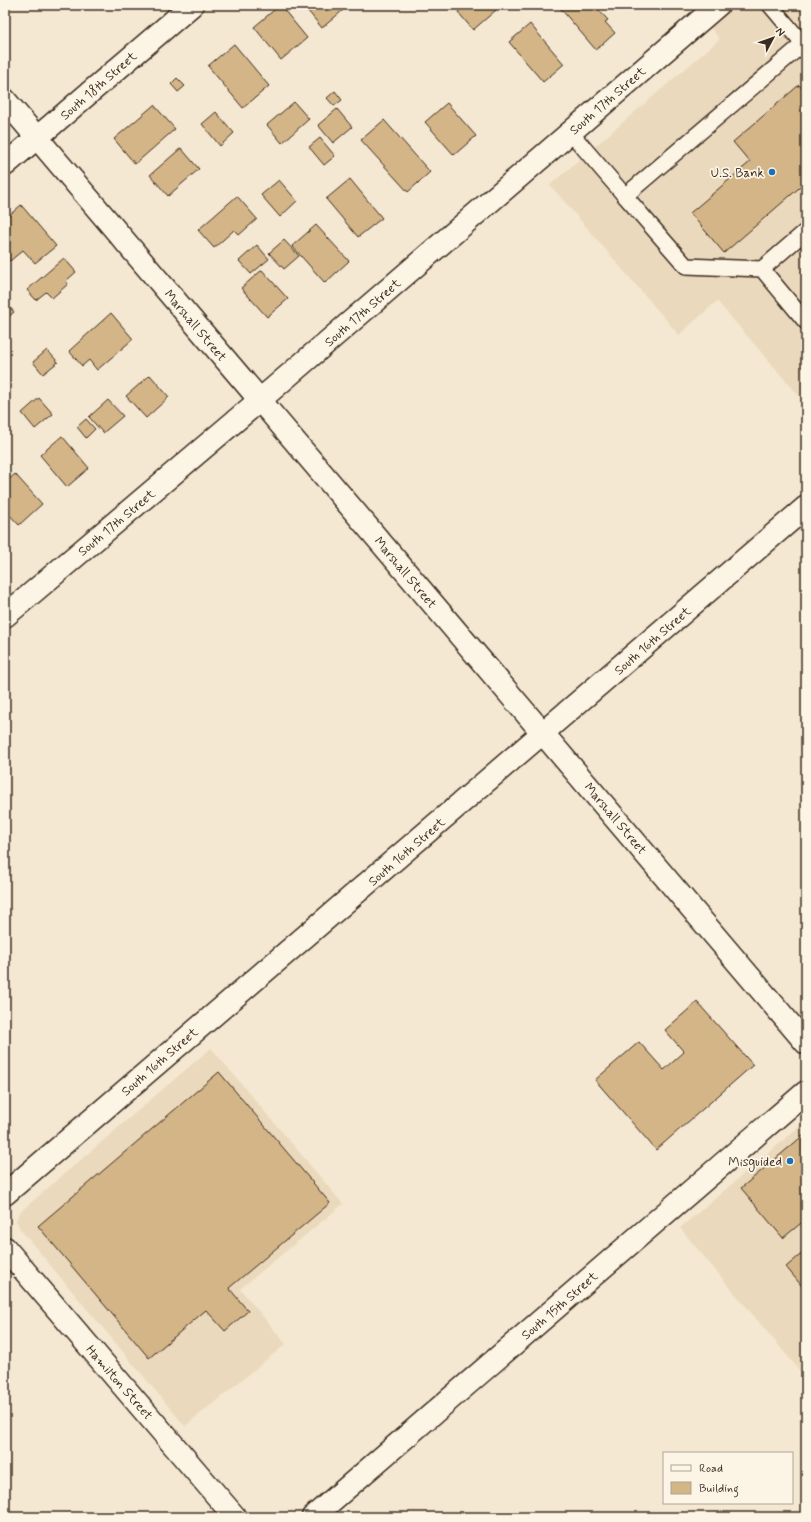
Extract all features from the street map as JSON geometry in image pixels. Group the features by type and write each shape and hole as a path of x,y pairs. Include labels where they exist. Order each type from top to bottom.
{"street":[{"name":"South 18th Street","path":"5,165 192,5"},
{"name":"South 17th Street","path":"5,616 260,400 718,5"},
{"name":"Marshall Street","path":"5,100 806,1043"},
{"name":"South 16th Street","path":"5,1194 806,507"},
{"name":"South 15th Street","path":"313,1517 806,1092"},
{"name":"Hamilton Street","path":"5,1248 235,1517"}],"lane":[{"path":"625,196 803,44 770,5"},
{"path":"570,132 686,266 762,269 806,231"},
{"path":"762,269 806,322"}],"shaded area":[{"path":"691,5 806,5 806,404 717,301 679,335 550,185 720,39"},
{"path":"211,1048 343,1204 240,1289 286,1344 185,1426 20,1229 16,1220 20,1212"},
{"path":"806,1121 806,1378 680,1228"}],"building":[{"path":"280,5 307,38 281,60 254,27"},
{"path":"303,5 349,5 322,28"},
{"path":"466,5 491,5 496,10 473,30 458,12"},
{"path":"563,5 594,5 608,20 605,22 615,33 596,50 560,8"},
{"path":"530,24 564,64 543,82 509,42"},
{"path":"234,44 269,86 243,108 208,66"},
{"path":"177,78 185,86 178,92 171,84"},
{"name":"U.S. Bank","path":"799,85 806,93 806,182 724,253 690,213 750,162 733,142"},
{"path":"335,91 342,100 334,106 327,98"},
{"path":"294,102 309,119 282,143 267,125"},
{"path":"447,103 476,136 454,155 425,122"},
{"path":"154,105 175,129 135,164 114,139"},
{"path":"337,109 352,127 333,143 318,125"},
{"path":"216,112 234,133 220,146 202,124"},
{"path":"384,120 430,172 408,192 361,140"},
{"path":"320,138 335,156 324,165 309,147"},
{"path":"181,148 199,169 168,196 150,175"},
{"path":"350,179 382,218 358,237 326,199"},
{"path":"279,180 297,201 280,217 261,195"},
{"path":"237,196 257,219 239,235 234,230 214,248 198,230"},
{"path":"21,205 56,246 35,263 23,250 10,261 5,255 5,219"},
{"path":"316,225 349,261 325,283 292,246"},
{"path":"284,240 299,256 284,269 269,253"},
{"path":"257,245 269,259 251,274 239,261"},
{"path":"64,258 76,272 66,281 68,284 52,298 46,292 36,300 27,290"},
{"path":"262,270 288,299 267,317 241,288"},
{"path":"5,302 14,312 5,320"},
{"path":"111,313 133,339 97,370 89,360 82,366 69,351"},
{"path":"47,350 58,362 43,374 33,362"},
{"path":"150,375 169,397 146,418 126,396"},
{"path":"39,398 53,414 35,429 22,413"},
{"path":"108,400 123,416 103,433 89,417"},
{"path":"86,419 95,429 86,438 77,427"},
{"path":"62,436 89,468 67,487 40,455"},
{"path":"15,474 42,504 19,525 5,510 5,483"},
{"path":"697,1002 753,1065 656,1150 595,1080 639,1042 664,1070 684,1052 665,1030"},
{"path":"219,1072 330,1203 229,1288 248,1311 225,1331 206,1310 149,1358 38,1226"},
{"name":"Misguided","path":"806,1133 806,1219 783,1238 741,1188"},
{"path":"806,1250 806,1291 786,1267"}],"place":[{"name":"U.S. Bank","path":"772,172"},
{"name":"Misguided","path":"790,1161"}]}
